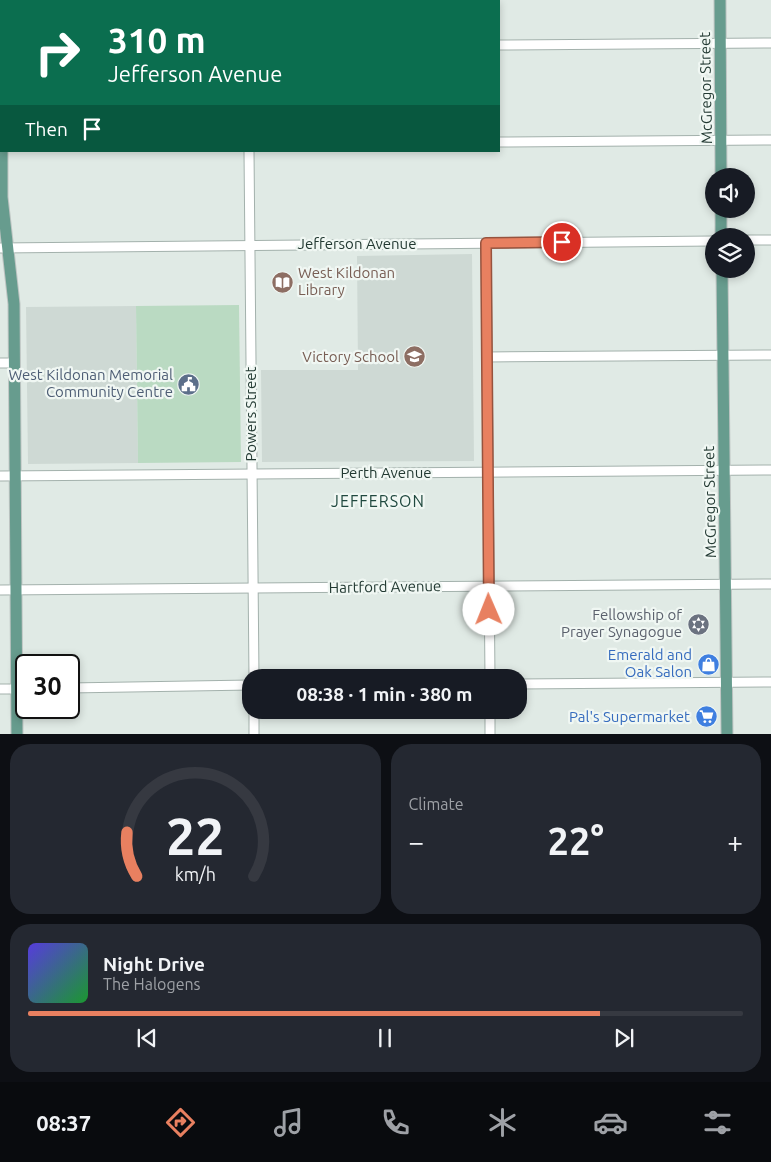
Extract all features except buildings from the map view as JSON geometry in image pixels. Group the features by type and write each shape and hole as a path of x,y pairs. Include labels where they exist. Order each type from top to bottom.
{"main road":[{"name":"McGregor Street","path":"720,0 721,168"},
{"path":"2,152 5,248 14,304 16,590 19,654"},
{"name":"McGregor Street","path":"722,278 727,734"},
{"path":"17,734 18,719"}],"street":[{"path":"500,45 771,42"},
{"path":"500,142 771,140"},
{"name":"Powers Street","path":"249,152 254,669"},
{"name":"Jefferson Avenue","path":"5,248 705,240"},
{"path":"755,240 771,240"},
{"path":"486,243 490,669"},
{"path":"487,357 771,355"},
{"path":"0,362 14,363"},
{"name":"Perth Avenue","path":"0,476 771,470"},
{"name":"Hartford Avenue","path":"0,590 771,584"},
{"path":"527,684 771,682"},
{"path":"80,688 242,685"},
{"path":"0,689 15,689"},
{"path":"254,719 254,734"},
{"path":"490,719 490,734"}],"shaded area":[{"name":"Victory School","path":"472,254 474,461 262,462 261,370 358,370 357,256"},
{"path":"136,306 138,463 28,464 26,307"}],"green space":[{"name":"West Kildonan Memorial Community Centre","path":"239,305 241,462 138,463 136,306"}],"place":[{"name":"West Kildonan Library","path":"282,282"},
{"name":"Victory School","path":"415,357"},
{"name":"West Kildonan Memorial Community Centre","path":"189,384"},
{"name":"Fellowship of Prayer Synagogue","path":"698,624"},
{"name":"Emerald and Oak Salon","path":"708,664"},
{"name":"Pal's Supermarket","path":"706,717"}],"district":[{"name":"JEFFERSON","path":"378,501"}],"route":[{"path":"489,610 486,243 562,242"}]}
